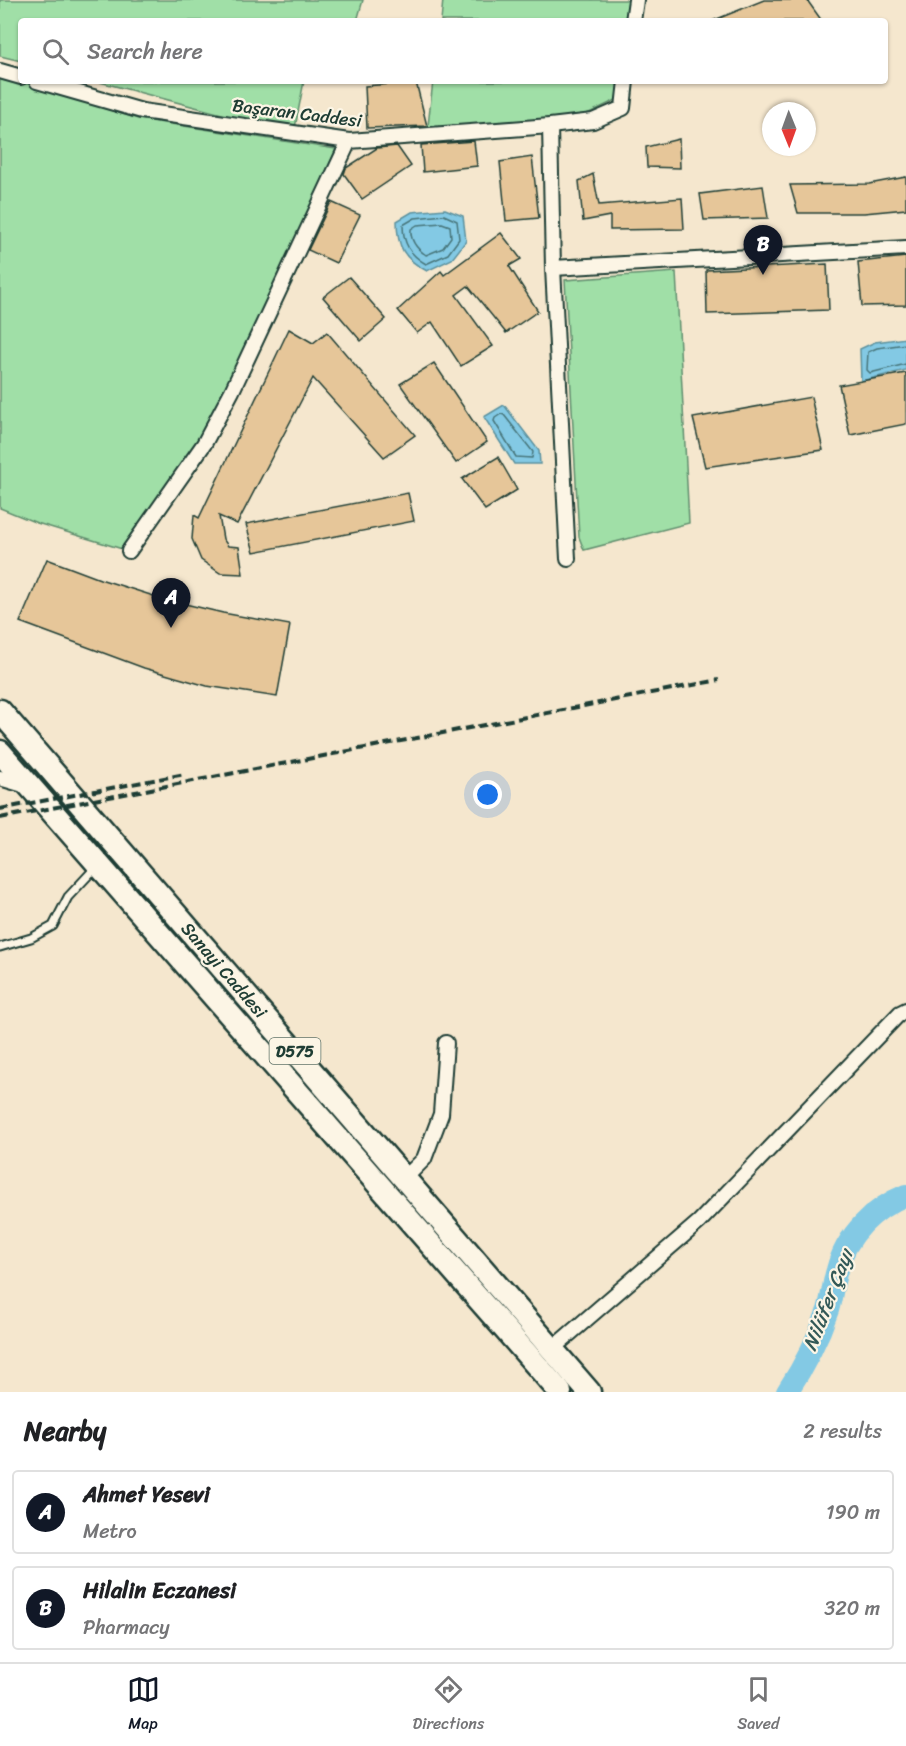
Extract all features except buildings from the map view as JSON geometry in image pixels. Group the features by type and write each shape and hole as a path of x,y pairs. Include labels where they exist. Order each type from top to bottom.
{"highway":[{"name":"Sanayi Caddesi","path":"0,711 589,1392"},
{"name":"Sanayi Caddesi","path":"0,752 560,1392"}],"street":[{"path":"633,18 636,0"},
{"path":"0,71 18,76"},
{"name":"Başaran Caddesi","path":"48,84 142,111 349,141 593,121 622,108 626,84"},
{"path":"550,126 553,268 568,559"},
{"path":"129,551 204,444 349,141"},
{"path":"553,268 906,248"},
{"path":"0,778 31,788"},
{"path":"552,1349 699,1222 892,1021 906,1010"},
{"path":"405,1178 424,1159 441,1114 446,1044"}],"lane":[{"path":"0,947 31,938 53,926 68,897 99,864"}],"green space":[{"path":"0,0 363,0 358,18 18,18 18,60 0,56"},
{"path":"443,0 630,0 627,18 441,18"},
{"path":"0,75 18,81 18,84 28,84 138,119 336,149 208,436 129,551 37,523 0,508"},
{"path":"107,84 303,84 294,133"},
{"path":"433,84 619,84 616,100 585,115 484,124 427,135"},
{"path":"676,272 689,523 584,550 579,537 565,280"}],"water":[{"path":"445,209 463,216 466,241 452,259 427,271 407,257 403,251 398,238 397,221 412,212"},
{"path":"906,338 906,370 861,381 860,349 875,342"},
{"path":"504,405 539,451 540,464 514,464 484,417"}],"waterway":[{"name":"Nilüfer Çayı","path":"787,1392 820,1331 828,1310 841,1257 847,1245 872,1215 906,1195"}],"railway":[{"path":"0,818 719,680"},
{"path":"0,809 185,774"}],"place":[{"name":"Hilalin Eczanesi","path":"763,275"},
{"name":"Ahmet Yesevi","path":"171,628"}]}
